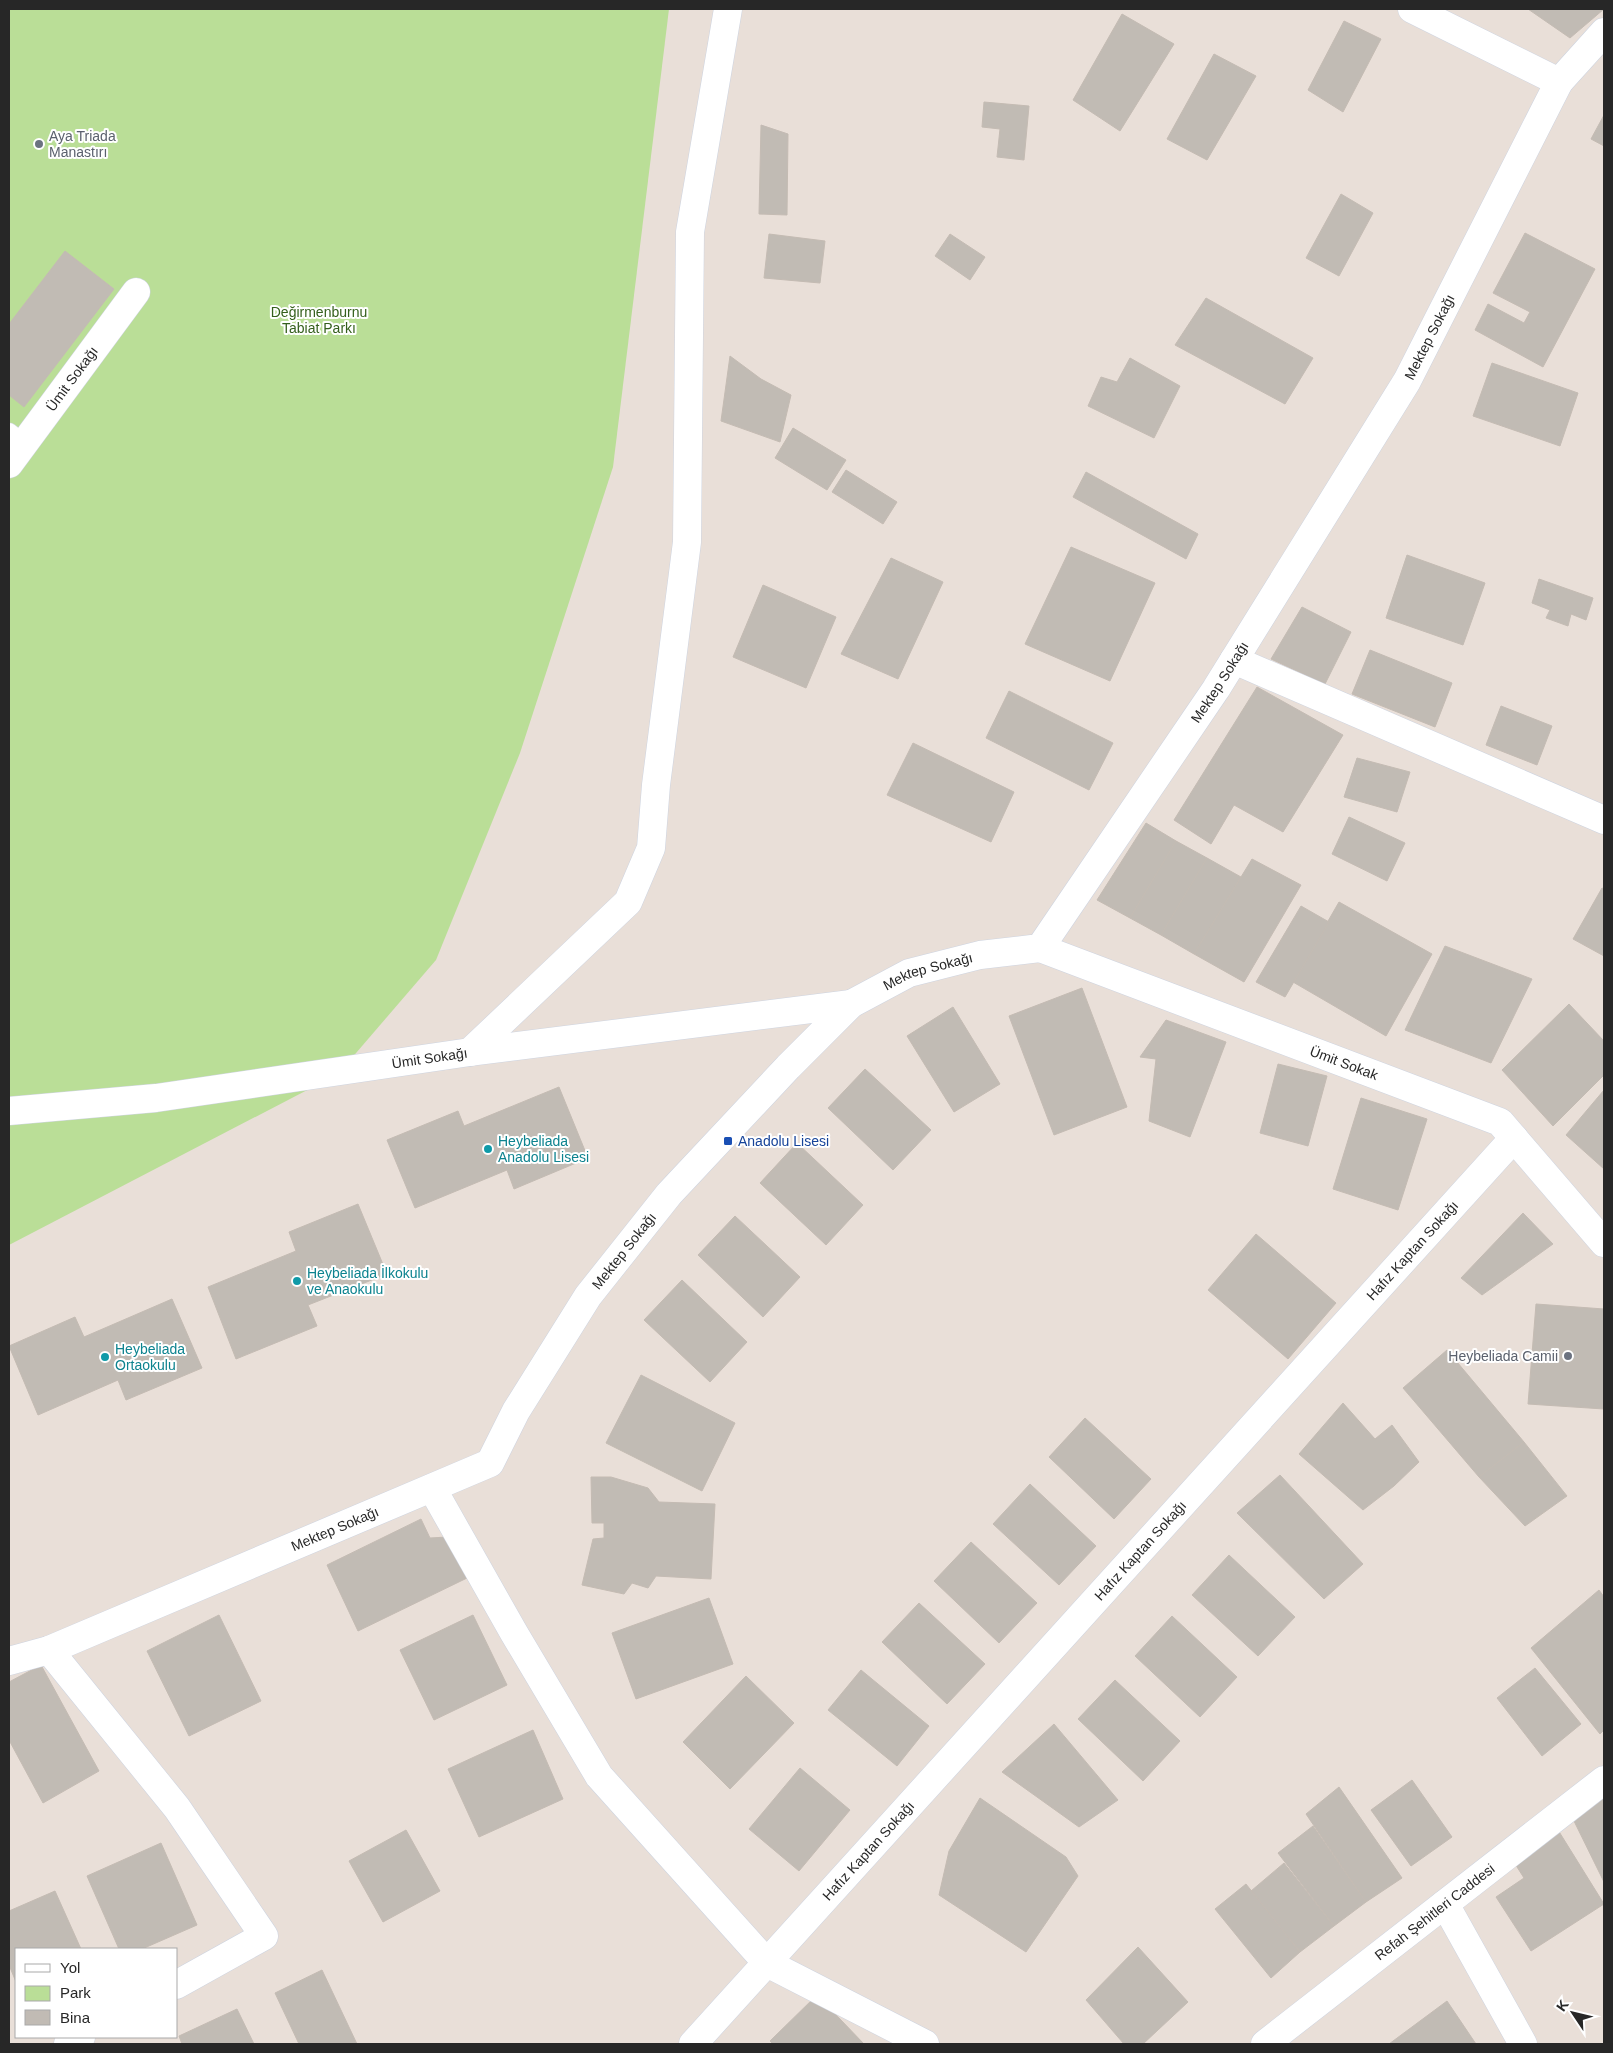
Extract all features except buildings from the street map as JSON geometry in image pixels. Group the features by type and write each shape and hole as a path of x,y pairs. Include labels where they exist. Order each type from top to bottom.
{"street":[{"path":"470,1052 628,902 651,848 656,785 687,542 690,232 728,9"},
{"path":"1412,9 1559,82"},
{"name":"Mektep Sokağı","path":"9,1661 49,1650 490,1463 516,1411 595,1288 669,1194 788,1067 851,1004 909,973 980,954 1040,948 1234,660 1406,381 1559,82 1604,32"},
{"name":"Ümit Sokağı","path":"14,446 136,292"},
{"path":"1234,660 1604,820"},
{"name":"Ümit Sokak","path":"1040,948 1500,1122 1604,1243"},
{"name":"Ümit Sokağı","path":"9,1111 156,1098 470,1052 851,1004"},
{"name":"Hafız Kaptan Sokağı","path":"693,2044 1514,1138"},
{"path":"432,1488 514,1633 599,1776 767,1963 925,2044"},
{"path":"49,1650 177,1808 264,1936 178,1984"},
{"name":"Refah Şehitleri Caddesi","path":"1265,2044 1604,1780"},
{"path":"1445,1904 1523,2044"},
{"path":"68,2044 80,2038"}],"green space":[{"name":"Değirmenburnu Tabiat Parkı","path":"9,9 669,9 613,467 520,753 436,960 338,1074 9,1245"}],"place":[{"name":"Aya Triada Manastırı","path":"39,144"},
{"name":"Anadolu Lisesi","path":"728,1141"},
{"name":"Heybeliada Anadolu Lisesi","path":"488,1149"},
{"name":"Heybeliada İlkokulu ve Anaokulu","path":"297,1281"},
{"name":"Heybeliada Camii","path":"1568,1356"},
{"name":"Heybeliada Ortaokulu","path":"105,1357"}]}
